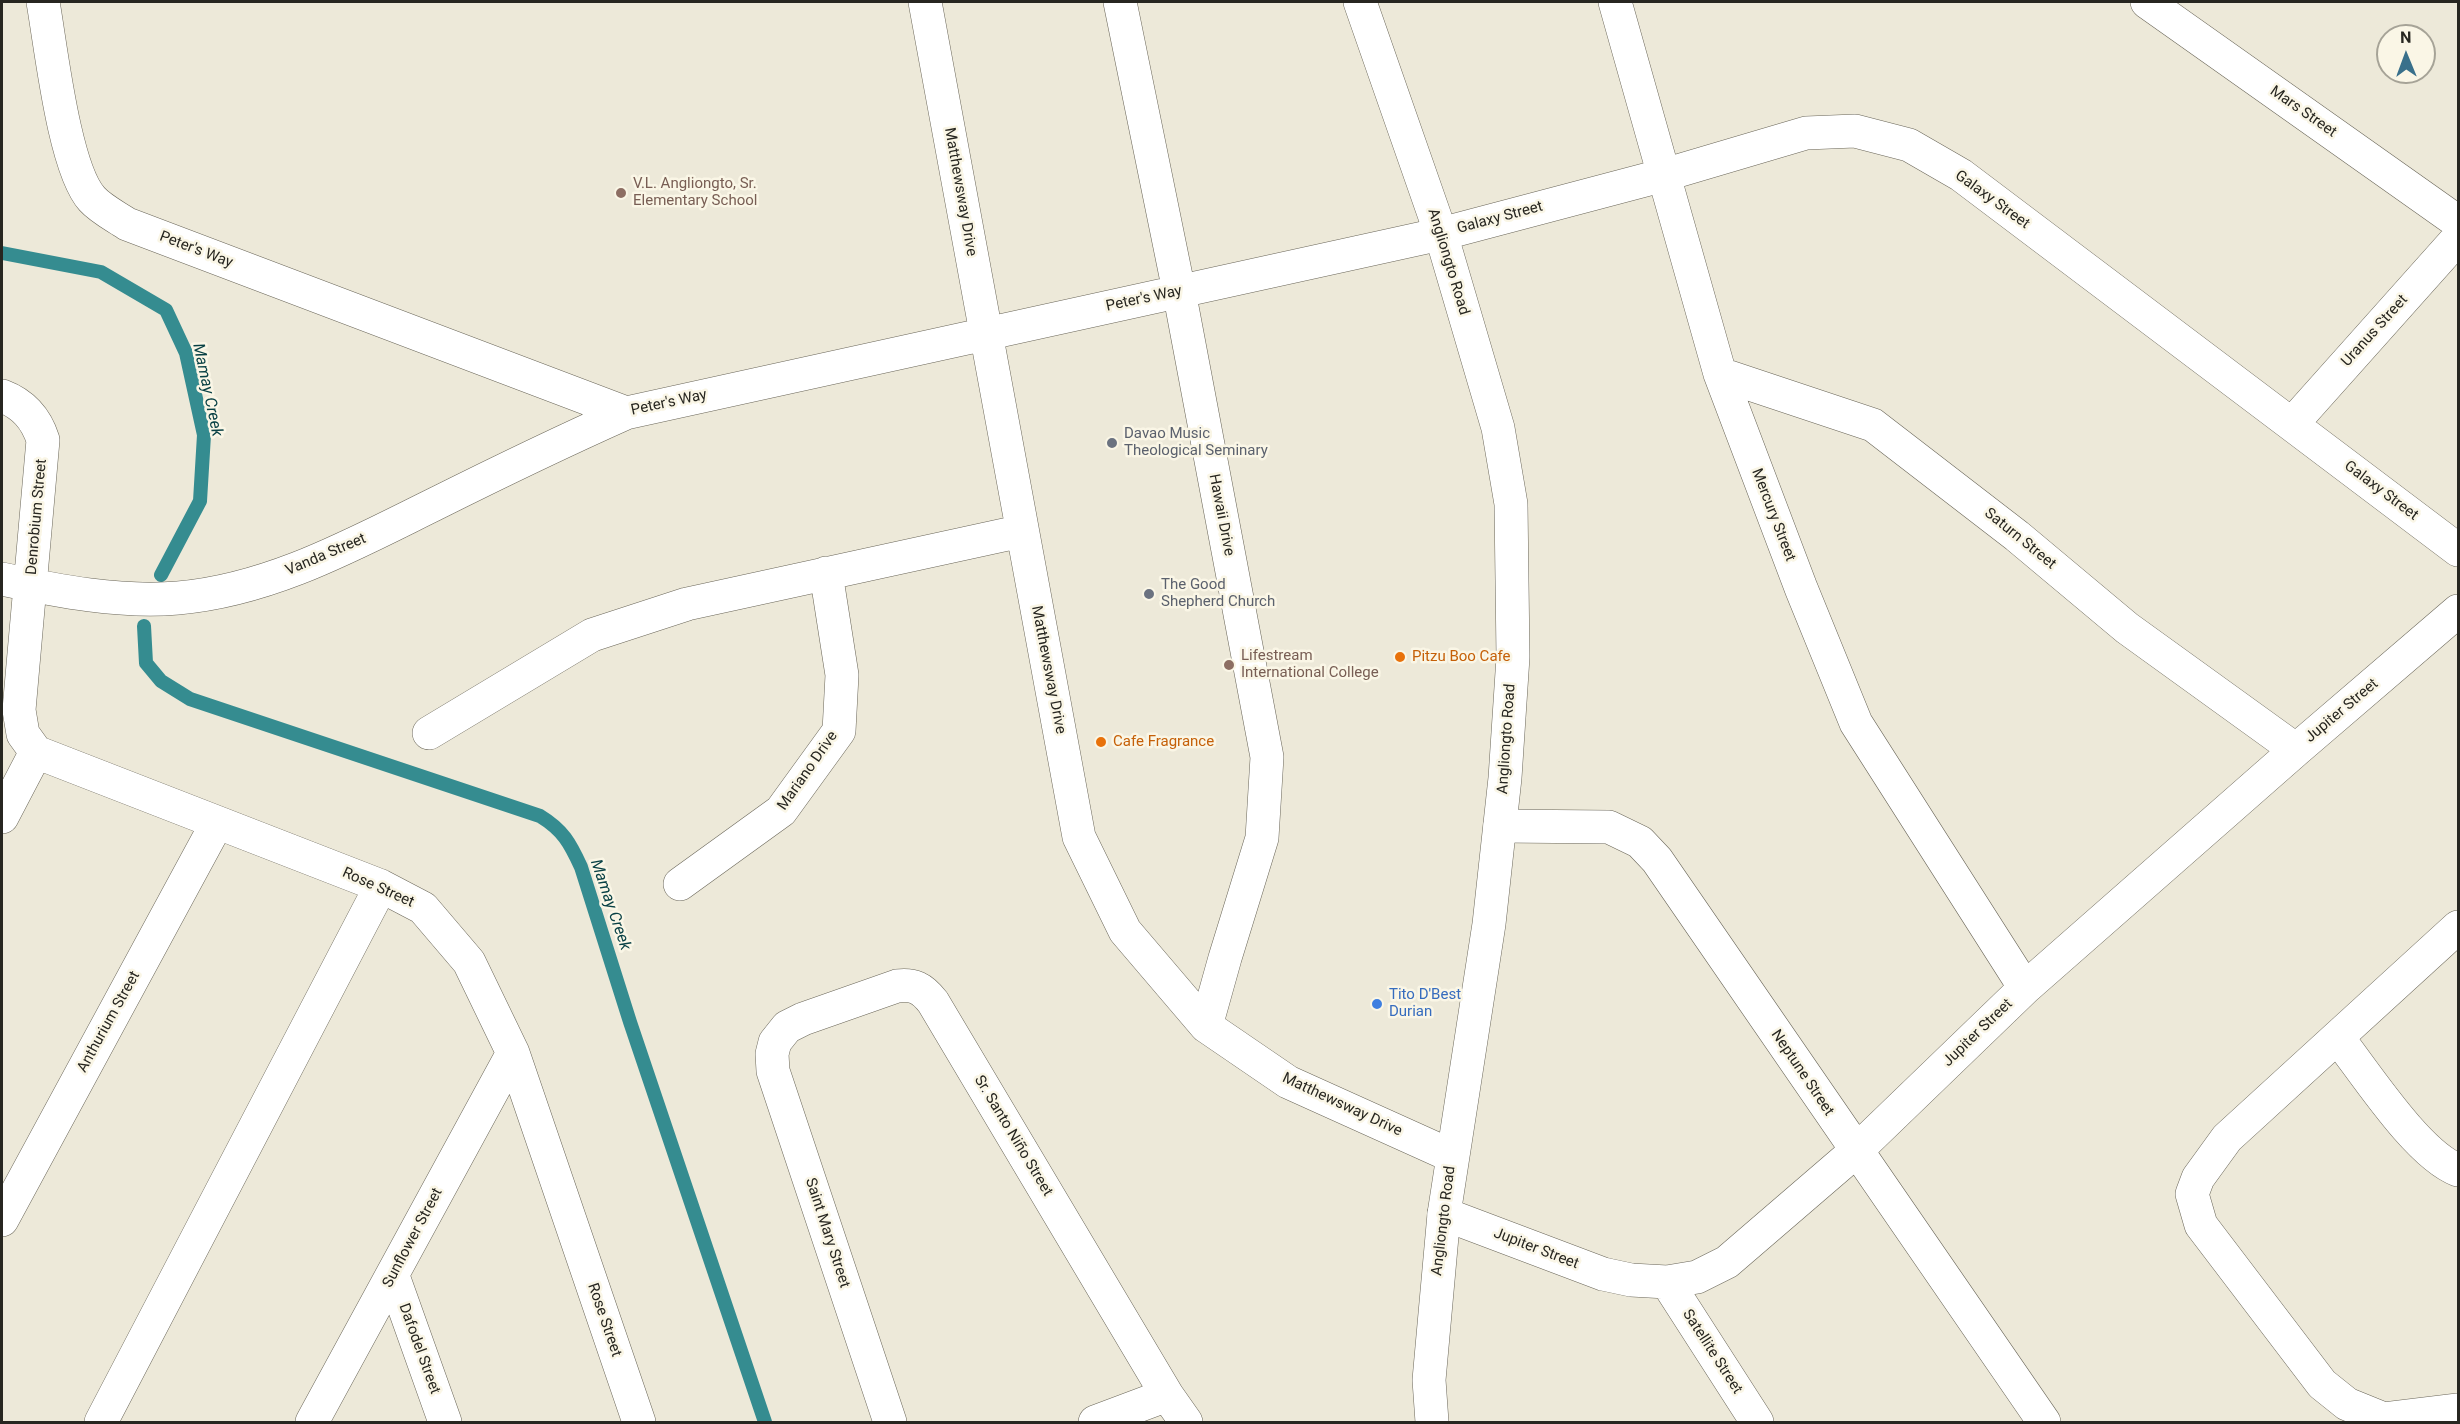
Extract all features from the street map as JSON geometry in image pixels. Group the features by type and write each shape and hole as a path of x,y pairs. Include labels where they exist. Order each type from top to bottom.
{"street":[{"name":"Peter's Way","path":"43,2 66,134 75,166 81,183 92,199 108,212 126,224 626,413 1441,234"},
{"name":"Matthewsway Drive","path":"925,2 1079,837 1125,931 1206,1026 1288,1082 1452,1156"},
{"name":"Hawaii Drive","path":"1120,2 1179,291 1267,757 1262,838 1206,1026"},
{"name":"Angliongto Road","path":"1360,2 1441,234 1498,428 1511,504 1513,657 1500,826 1489,924 1444,1214 1430,1369 1432,1422"},
{"name":"Mercury Street","path":"1615,2 1720,374 1801,588 1856,723 2025,988"},
{"name":"Mars Street","path":"2147,2 2458,222"},
{"name":"Galaxy Street","path":"1441,234 1664,175 1806,134 1855,130 1909,145 1961,175 2458,550"},
{"name":"Uranus Street","path":"2292,424 2458,238"},
{"name":"Saturn Street","path":"1720,374 1873,425 2017,536 2127,628 2296,750"},
{"name":"Denrobium Street","path":"2,396 11,399 28,412 38,423 43,440 16,582"},
{"name":"Vanda Street","path":"16,582 156,599 199,596 253,584 346,548 558,443 626,413"},
{"path":"429,733 592,635 687,604 1022,531"},
{"name":"Mariano Drive","path":"680,884 781,812 838,731 842,675 826,573"},
{"path":"2,817 36,753 23,734 19,710 16,582"},
{"name":"Jupiter Street","path":"1444,1214 1603,1274 1631,1280 1667,1282 1697,1277 1726,1262 1856,1151 2025,988 2458,611"},
{"name":"Rose Street","path":"36,753 381,886 423,908 469,962 513,1053 639,1422"},
{"name":"Anthurium Street","path":"2,1220 217,824"},
{"name":"Neptune Street","path":"1500,826 1609,827 1640,842 1657,860 2044,1422"},
{"path":"101,1422 381,886"},
{"path":"2458,927 2227,1138 2204,1168 2192,1194 2201,1225 2322,1384 2348,1404 2384,1419 2458,1410"},
{"name":"Sr. Santo Niño Street","path":"775,1042 787,1028 803,1019 897,986 909,984 921,988 933,1002 1167,1395 1186,1422"},
{"path":"2338,1038 2417,1140 2444,1165 2458,1170"},
{"name":"Saint Mary Street","path":"775,1042 771,1054 773,1071 890,1422"},
{"name":"Sunflower Street","path":"312,1422 513,1053"},
{"name":"Dafodel Street","path":"393,1276 445,1422"},
{"name":"Satellite Street","path":"1667,1282 1757,1422"},
{"path":"1095,1422 1167,1395"}],"waterway":[{"name":"Mamay Creek","path":"2,253 101,272 166,310 186,353 204,435 200,501 161,575"},
{"name":"Mamay Creek","path":"144,626 146,663 161,681 190,699 540,816 555,826 565,838 581,867 630,1022 765,1422"}],"place":[{"name":"V.L. Angliongto, Sr. Elementary School","path":"621,193"},
{"name":"Davao Music Theological Seminary","path":"1112,443"},
{"name":"The Good Shepherd Church","path":"1149,594"},
{"name":"Pitzu Boo Cafe","path":"1400,657"},
{"name":"Lifestream International College","path":"1229,665"},
{"name":"Cafe Fragrance","path":"1101,742"},
{"name":"Tito D'Best Durian","path":"1377,1004"}]}
